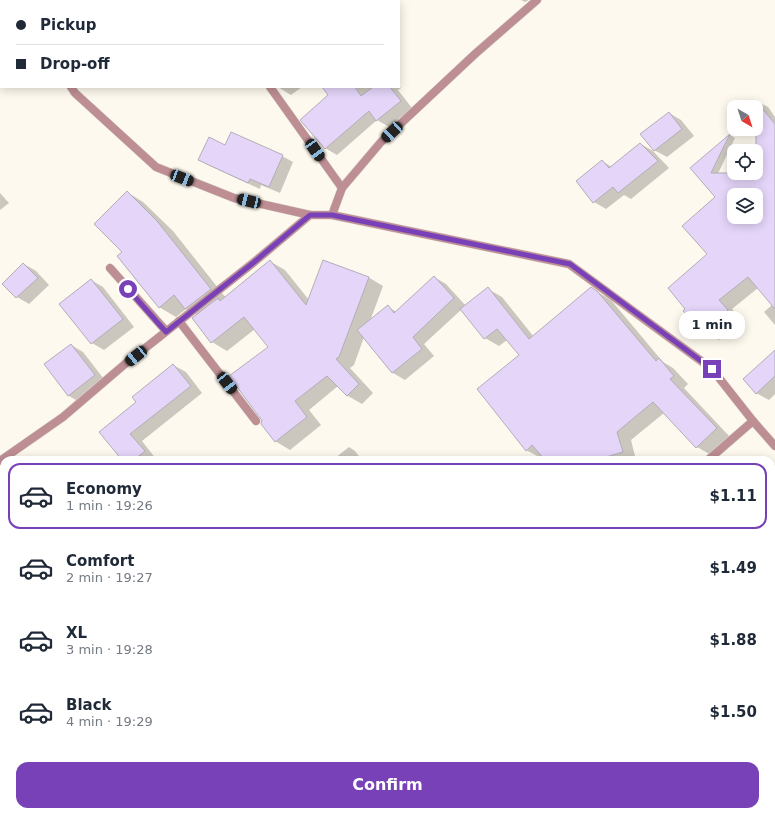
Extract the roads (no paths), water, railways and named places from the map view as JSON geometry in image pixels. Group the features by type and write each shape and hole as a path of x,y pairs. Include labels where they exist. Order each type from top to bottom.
{"street":[{"path":"332,215 342,188 381,142 475,54 537,0"},
{"path":"72,88 75,93 156,168 234,198 310,215 332,215 570,264 712,369 775,446"},
{"path":"271,88 342,188"},
{"path":"7,456 63,417 125,364 253,263 310,215"},
{"path":"110,268 166,332"},
{"path":"179,321 256,420"},
{"path":"713,456 753,421"}]}
